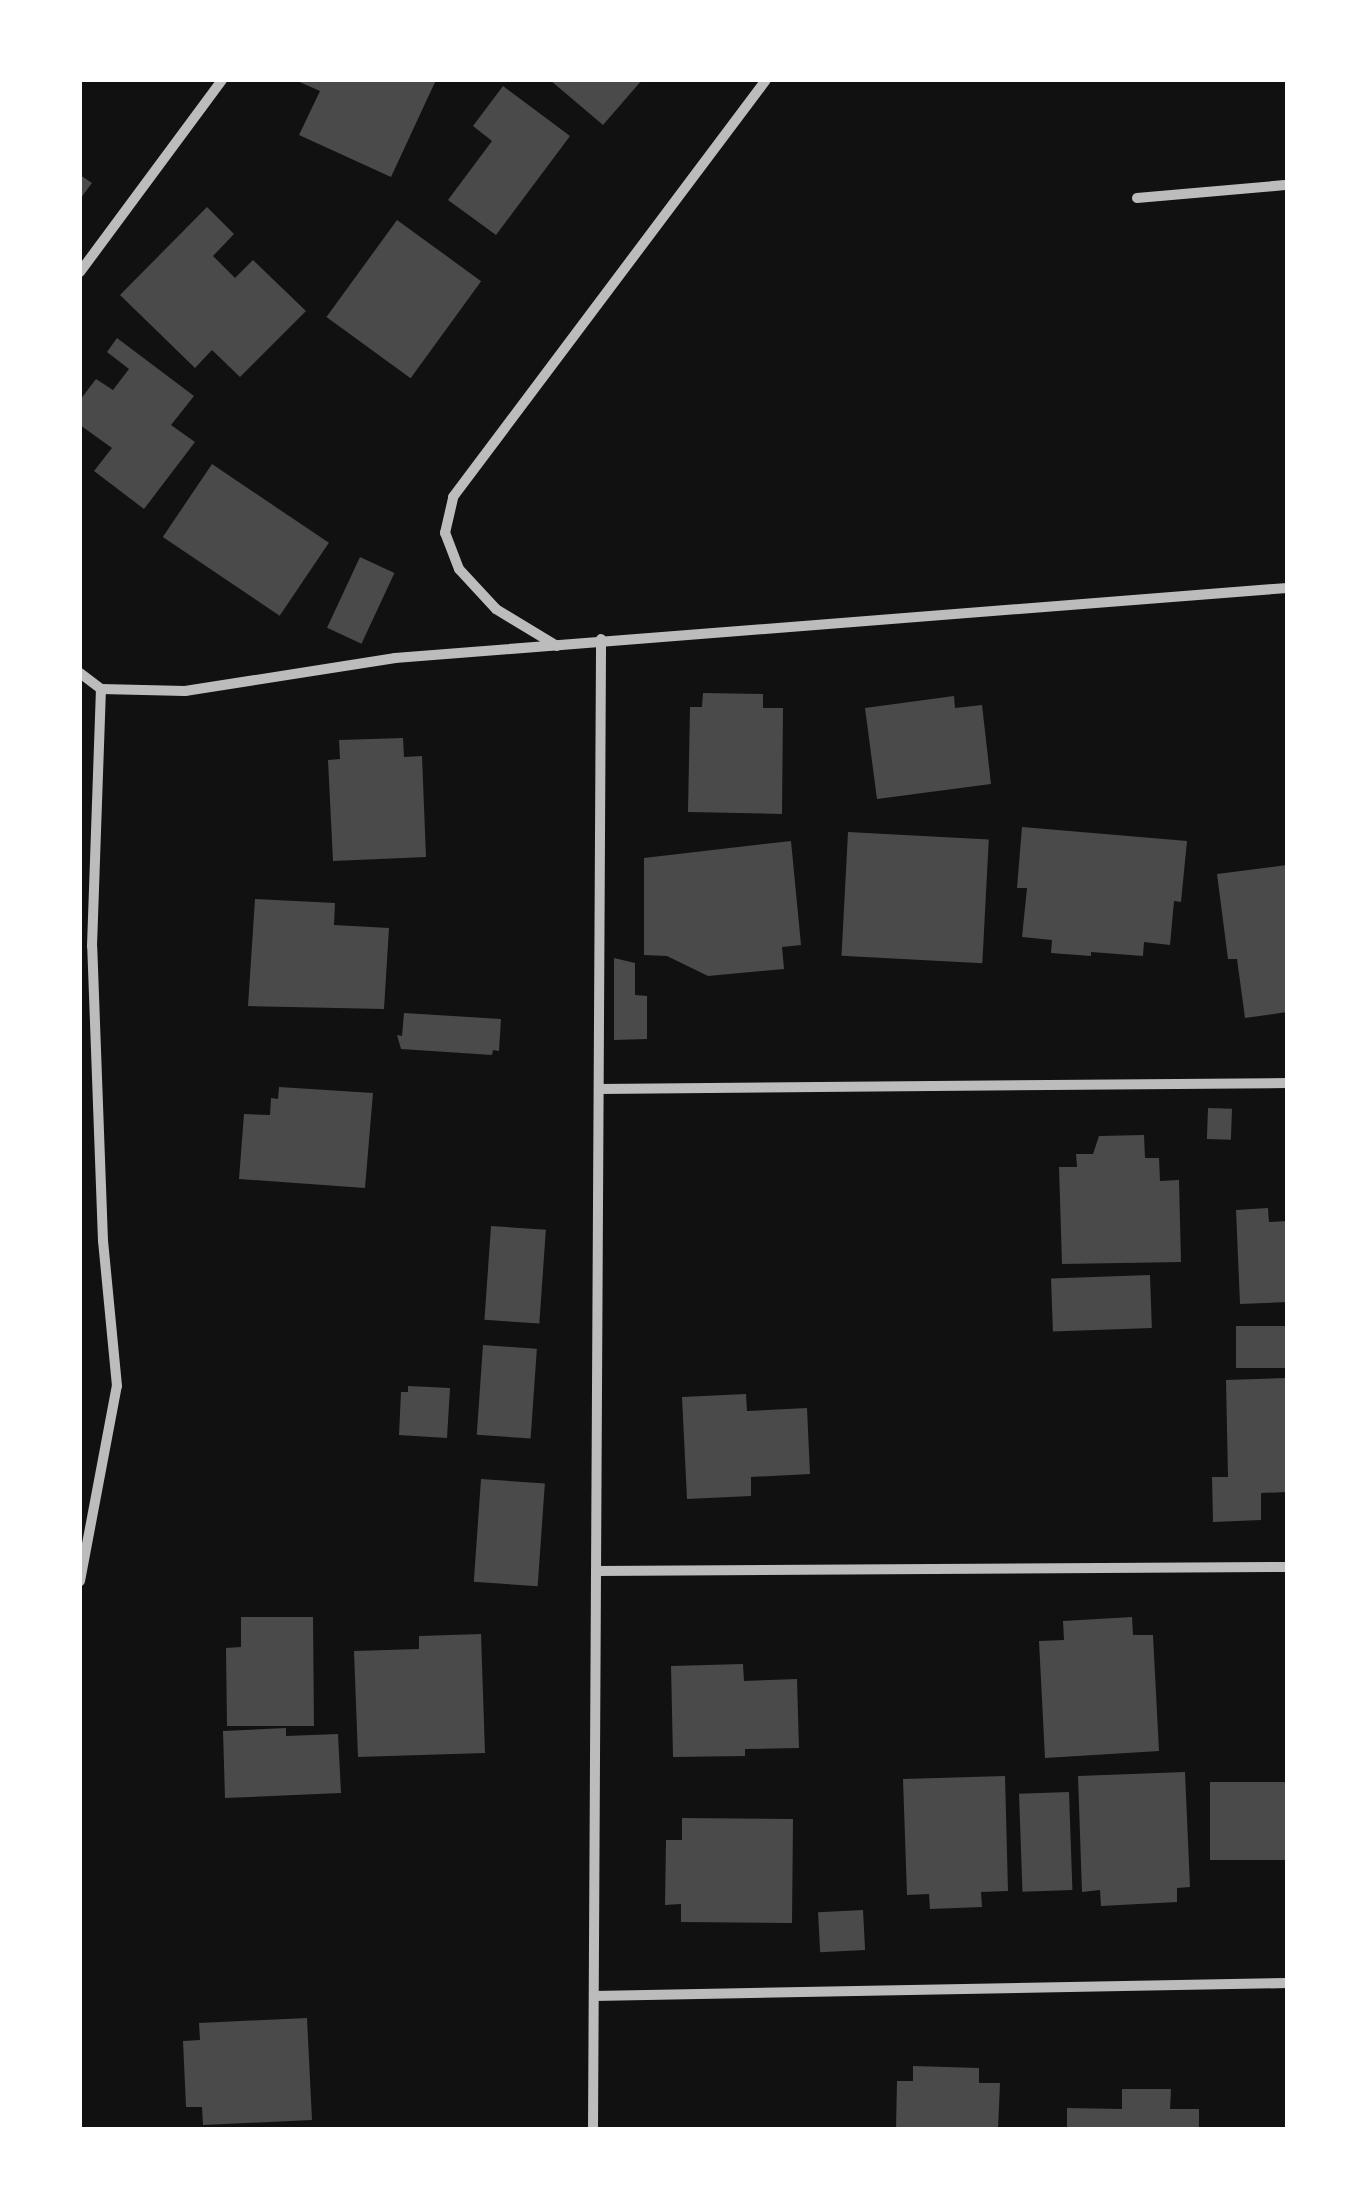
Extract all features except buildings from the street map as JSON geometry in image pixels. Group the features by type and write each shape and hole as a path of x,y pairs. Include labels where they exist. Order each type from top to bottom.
{"street":[{"path":"80,272 222,80"},
{"path":"557,646 496,609 459,569 445,533 452,497 766,80"},
{"path":"1137,198 1287,185"},
{"path":"80,673 101,690 184,691 394,658 557,646 601,638 1287,588"},
{"path":"594,2129 601,638"},
{"path":"80,1581 117,1386 86,946 101,690"},
{"path":"599,1088 1287,1083"},
{"path":"596,1572 1287,1567"},
{"path":"594,1996 1287,1984"}]}
